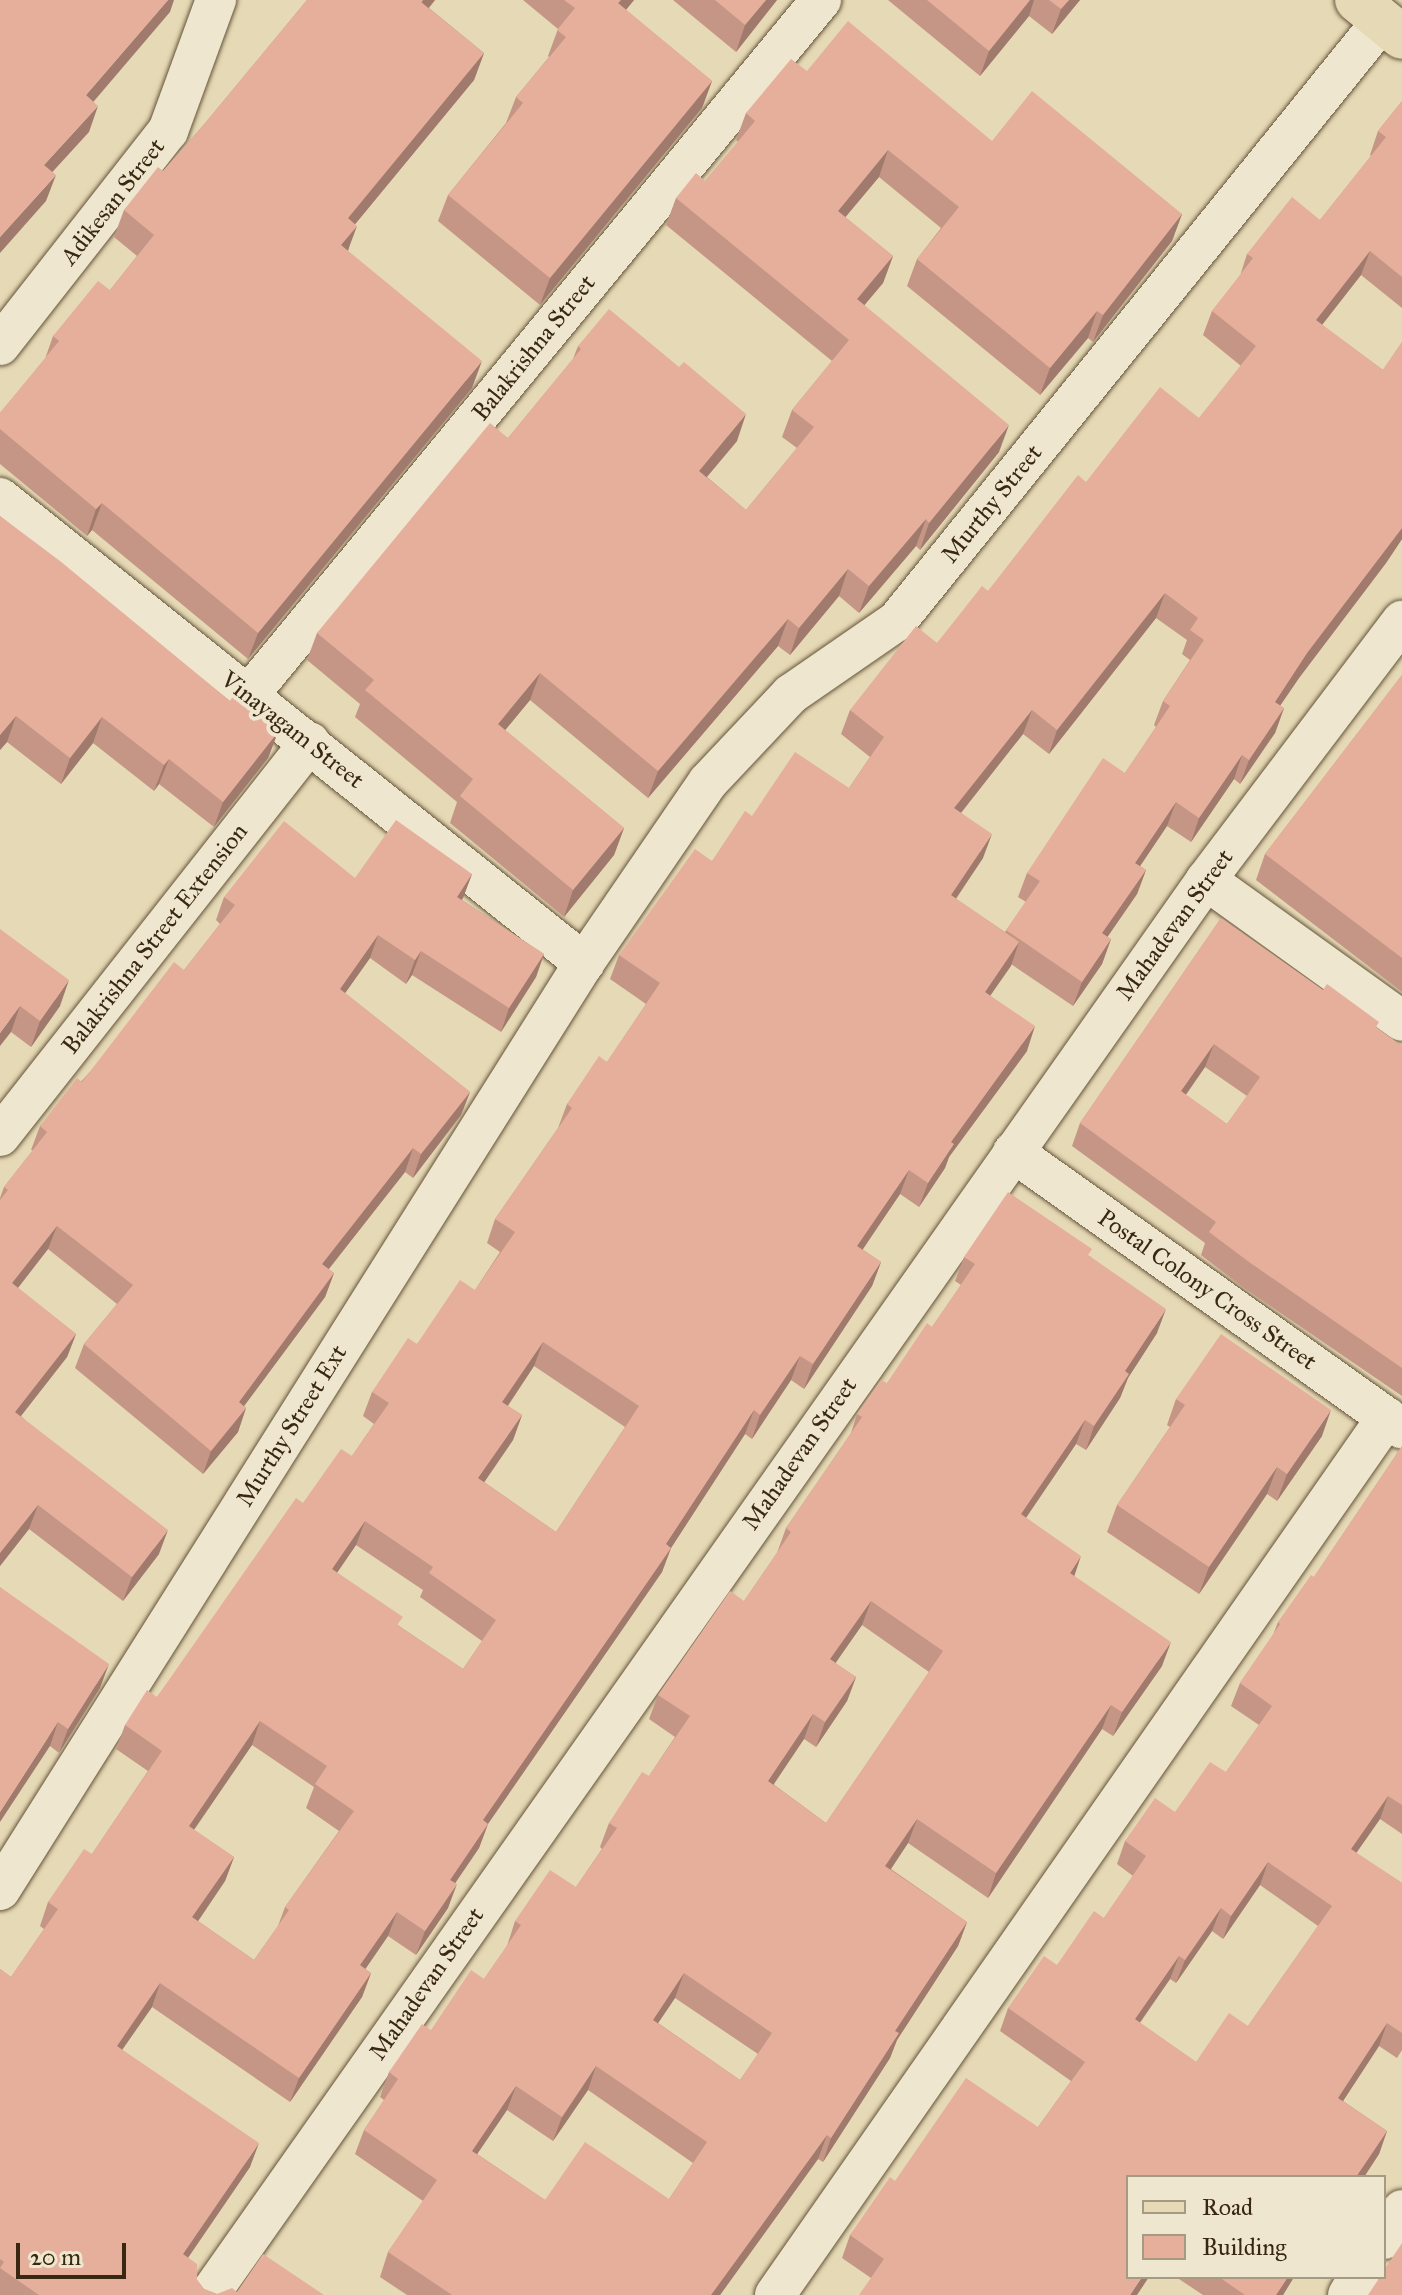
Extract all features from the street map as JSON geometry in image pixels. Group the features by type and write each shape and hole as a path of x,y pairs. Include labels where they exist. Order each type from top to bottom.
{"street":[{"name":"Adikesan Street","path":"0,345 168,131 216,0"},
{"name":"Balakrishna Street","path":"247,697 821,0"},
{"name":"Murthy Street","path":"584,963 708,782 791,694 897,621 1380,19"},
{"name":"Vinayagam Street","path":"0,498 584,963"},
{"name":"Mahadevan Street","path":"209,2295 1206,880 1402,621"},
{"name":"Balakrishna Street Extension","path":"0,1136 310,742"},
{"path":"1206,880 1402,1021"},
{"name":"Murthy Street Ext","path":"0,1890 584,963"},
{"name":"Postal Colony Cross Street","path":"1013,1152 1394,1423"},
{"path":"775,2295 1394,1423"},
{"path":"1386,2236 1402,2210"}],"building":[{"path":"0,0 168,0 86,95 98,106 44,165 56,175 0,237"},
{"path":"307,0 423,0 421,2 484,53 348,218 357,226 341,245 482,361 258,633 102,503 96,509 0,429 0,413 59,341 53,336 98,281 110,290 154,235 124,210 158,167 163,171 206,122"},
{"path":"564,0 621,0 618,3 712,81 550,278 448,195 523,103 516,97 566,37 557,30 575,8"},
{"path":"715,0 766,0 745,25"},
{"path":"927,0 1030,0 989,51"},
{"path":"1049,0 1069,0 1061,9"},
{"path":"848,21 992,141 1032,91 1182,214 1103,315 1097,311 1050,368 917,259 959,207 888,150 838,211 893,256 857,299 1009,425 929,523 926,519 869,586 848,569 799,628 788,619 658,771 540,673 498,724 624,828 573,890 460,796 473,779 365,690 374,680 317,633 490,423 508,438 581,349 578,346 609,309 679,367 684,362 746,414 699,471 746,510 814,427 792,410 849,340 676,198 696,173 705,181 755,121 746,113 791,59 807,71"},
{"path":"1402,101 1402,277 1370,251 1316,320 1383,370 1402,342 1402,528 1307,653 1275,702 1284,708 1249,760 1242,755 1199,818 1176,802 1135,863 1146,870 1102,933 1111,939 1082,982 1006,930 1040,881 1027,873 1103,758 1125,773 1170,706 1163,701 1204,640 1190,630 1198,618 1165,593 1057,730 1032,710 954,808 992,834 951,895 1019,942 985,992 1035,1026 951,1142 954,1144 928,1183 909,1170 857,1246 881,1262 813,1364 800,1356 760,1415 754,1410 666,1544 671,1548 483,1820 488,1824 450,1880 457,1884 425,1931 397,1912 360,1965 371,1973 299,2078 160,1983 117,2046 259,2143 183,2254 197,2264 197,2280 204,2289 217,2294 232,2288 237,2292 263,2254 324,2295 39,2295 0,2268 4,2262 0,2259 0,1969 11,1977 58,1909 48,1902 84,1849 92,1854 162,1751 125,1725 147,1690 157,1697 296,1498 303,1503 341,1449 352,1456 389,1403 372,1392 408,1338 417,1344 460,1280 475,1290 515,1232 495,1219 572,1108 567,1104 599,1056 607,1062 660,983 619,955 695,849 712,861 745,811 752,816 795,752 849,788 884,737 850,710 916,626 937,643 982,586 988,591 1078,475 1086,482 1160,387 1199,418 1256,346 1212,311 1253,258 1247,254 1292,197 1320,220 1386,137 1378,131","holes":["543,1342 639,1406 556,1532 478,1478 522,1415 502,1402","365,1521 433,1567 429,1573 496,1620 463,1669 397,1625 403,1617 332,1569","260,1721 327,1766 315,1784 354,1811 285,1907 289,1910 254,1960 192,1917 234,1857 189,1826"]},
{"path":"0,516 60,561 230,701 233,696 278,732 223,802 169,759 164,765 102,717 70,758 16,716 0,735"},
{"path":"1402,675 1402,958 1265,854"},
{"path":"396,820 472,874 457,897 544,954 509,1008 421,951 415,960 378,935 340,989 470,1092 421,1154 413,1148 322,1264 334,1273 239,1402 246,1408 211,1451 84,1344 133,1285 57,1226 12,1283 76,1334 15,1412 168,1530 132,1577 38,1505 0,1553 0,1200 8,1190 4,1187 47,1132 40,1126 77,1078 82,1082 174,962 184,970 235,905 224,897 284,821 355,878"},
{"path":"1221,918 1323,990 1327,984 1379,1022 1376,1027 1402,1046 1402,1368 1209,1232 1216,1222 1080,1123","holes":["1214,1044 1260,1077 1227,1124 1181,1091"]},
{"path":"0,929 69,980 40,1021 20,1006 0,1033"},
{"path":"1008,1192 1092,1249 1088,1255 1166,1309 1125,1371 1129,1374 1094,1426 1085,1420 1021,1514 1081,1556 1070,1573 1171,1642 1122,1712 1111,1705 996,1873 917,1819 885,1866 967,1922 895,2031 899,2033 831,2138 827,2135 711,2295 452,2295 388,2252 437,2180 364,2130 398,2079 389,2072 422,2024 431,2030 471,1970 484,1979 521,1925 515,1921 550,1870 576,1887 617,1828 609,1823 642,1772 649,1776 690,1716 658,1695 730,1591 744,1601 791,1532 786,1528 862,1417 857,1414 881,1380 887,1383 927,1323 932,1327 975,1264 964,1257","holes":["871,1601 943,1651 826,1823 768,1781 813,1714 825,1722 856,1677 830,1659","684,1973 772,2033 740,2080 653,2020","596,2066 707,2142 669,2199 585,2142 545,2200 472,2151 516,2086 562,2117"]},
{"path":"1221,1334 1331,1410 1287,1474 1277,1467 1209,1567 1117,1505 1185,1405 1176,1399"},
{"path":"1402,1446 1402,1805 1388,1796 1351,1849 1402,1883 1402,2033 1387,2023 1338,2098 1387,2131 1357,2175 1126,2175 1126,2279 1141,2279 1130,2295 859,2295 884,2259 850,2235 890,2177 895,2181 966,2078 1038,2127 1085,2062 1008,2008 1044,1956 1057,1965 1094,1911 1104,1918 1146,1856 1125,1841 1155,1798 1175,1812 1210,1762 1226,1772 1272,1706 1240,1683 1311,1575 1314,1577","holes":["1268,1862 1332,1906 1248,2026 1229,2013 1196,2062 1135,2019 1179,1956 1185,1960 1221,1908 1231,1916"]},
{"path":"0,1587 109,1664 68,1729 58,1722 0,1812"},
{"path":"1402,2243 1402,2295 1368,2295 1379,2279 1386,2279 1386,2267"},
{"path":"1222,2279 1287,2279 1276,2295 1245,2295"}]}
